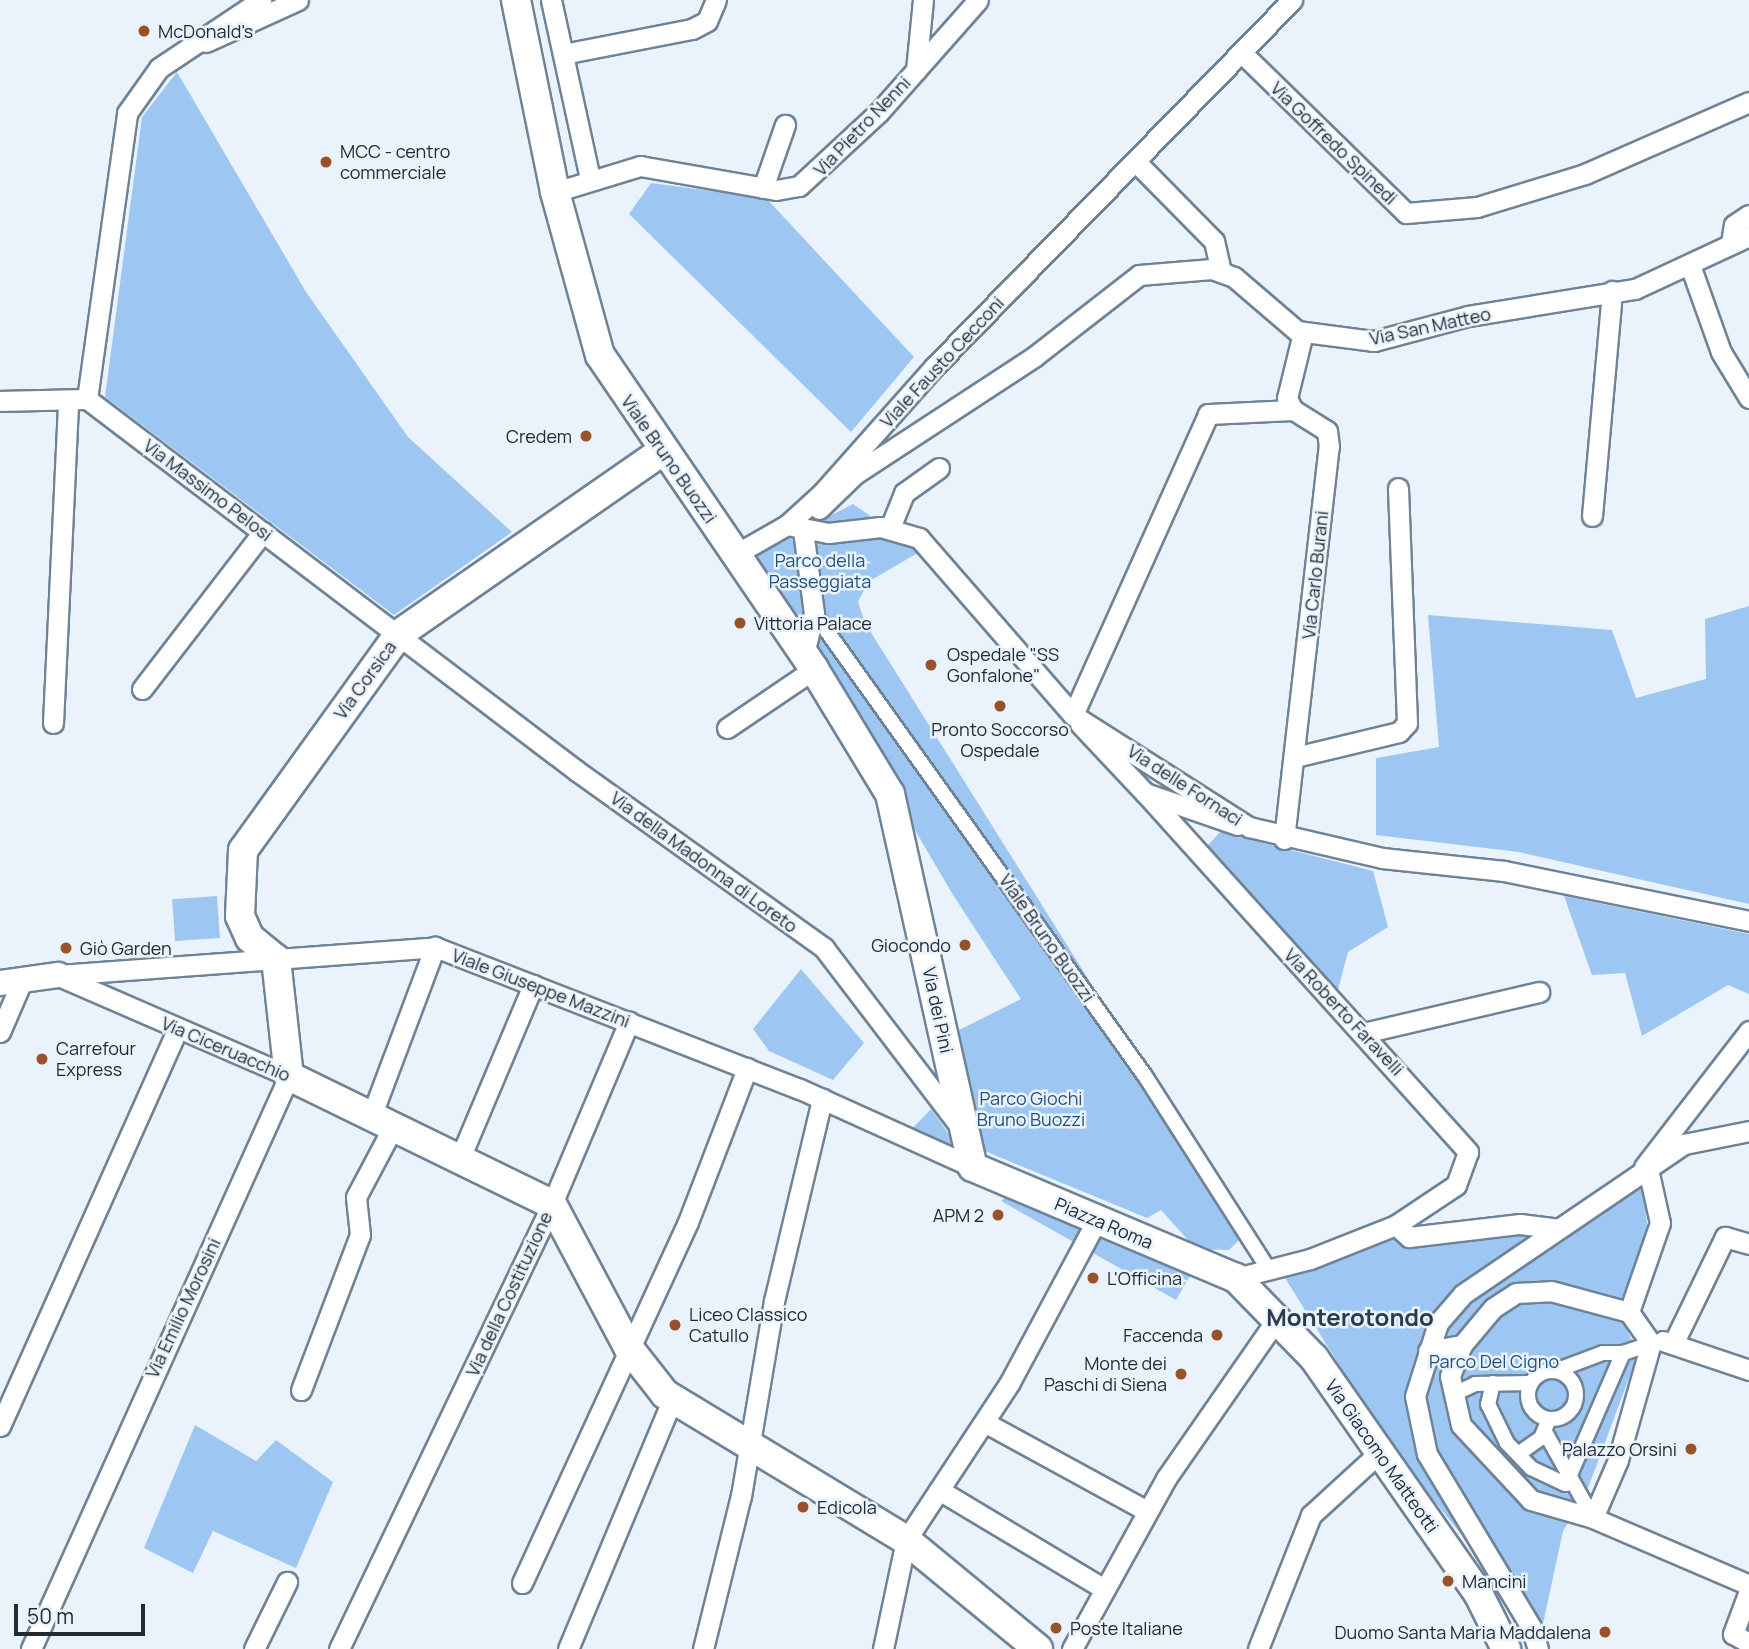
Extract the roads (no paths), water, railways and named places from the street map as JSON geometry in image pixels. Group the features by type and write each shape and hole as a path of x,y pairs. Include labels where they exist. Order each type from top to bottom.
{"main road":[{"name":"Viale Bruno Buozzi","path":"510,0 519,13 555,192 594,341 661,452 736,554 809,661 880,773 906,852"},
{"name":"Via Corsica","path":"276,959 254,943 241,920 240,856 400,634 661,452"},
{"name":"Via dei Pini","path":"906,852 972,1167"},
{"path":"276,959 289,1076"},
{"name":"Via Ciceruacchio","path":"289,1076 552,1204"},
{"name":"Piazza Roma","path":"972,1167 1236,1278"},
{"name":"Via della Costituzione","path":"552,1204 628,1347 672,1401 906,1541 1038,1649"},
{"name":"Via Giacomo Matteotti","path":"1236,1278 1278,1317 1380,1452 1484,1604 1506,1649"}],"street":[{"path":"53,723 78,399 121,132 147,78 176,55 261,0"},
{"path":"176,55 298,0"},
{"path":"551,0 590,179"},
{"path":"563,54 692,29 707,21 716,0"},
{"path":"916,70 923,0"},
{"name":"Via Pietro Nenni","path":"555,192 626,167 657,166 762,188 788,190 811,178 916,70 978,0"},
{"name":"Viale Fausto Cecconi","path":"736,554 795,528 934,367 1139,161 1291,0"},
{"name":"Via Goffredo Spinedi","path":"1242,53 1406,213 1415,214 1477,207 1585,174 1749,102"},
{"path":"762,188 785,125"},
{"path":"1139,161 1214,242 1221,272"},
{"path":"1740,239 1734,225 1749,215"},
{"name":"Via San Matteo","path":"1303,333 1374,341 1612,290 1635,289 1740,239"},
{"path":"1690,265 1721,352 1749,398"},
{"path":"828,533 818,523 815,506 855,474 1035,356 1111,292 1139,275 1221,272 1303,333 1287,398 1293,411 1208,414 1073,715"},
{"path":"1592,516 1612,290"},
{"path":"0,401 78,399"},
{"name":"Via Massimo Pelosi","path":"78,399 400,634"},
{"name":"Via Carlo Burani","path":"1284,839 1329,447 1327,431 1293,411"},
{"path":"727,728 809,661 814,614 795,528 828,533 890,528 904,493 939,468"},
{"path":"1295,757 1399,732 1407,723 1398,488"},
{"name":"Via delle Fornaci","path":"890,528 932,548 1073,715 1249,827 1284,839 1517,874 1749,921"},
{"path":"142,689 263,532"},
{"name":"Viale Bruno Buozzi","path":"814,614 1145,1076 1269,1270"},
{"name":"Via della Madonna di Loreto","path":"400,634 824,948 861,990 914,1074 964,1133"},
{"name":"Via Roberto Faravelli","path":"1073,715 1468,1152 1456,1185 1396,1225"},
{"path":"1145,793 1213,821 1249,827"},
{"path":"1189,845 1213,821"},
{"path":"302,1390 360,1235 356,1197 382,1122 435,947"},
{"name":"Viale Giuseppe Mazzini","path":"11,982 58,975 435,947 747,1068 972,1167"},
{"name":"Via Ciceruacchio","path":"58,975 289,1076"},
{"path":"0,1032 11,982"},
{"path":"460,1158 533,985"},
{"path":"1363,1033 1539,992"},
{"path":"552,1204 629,1022"},
{"path":"0,1426 178,1029"},
{"path":"1644,1171 1749,1031"},
{"path":"522,1583 628,1347 688,1222 747,1068"},
{"name":"Via Emilio Morosini","path":"31,1649 289,1076"},
{"path":"703,1649 749,1446 774,1301 822,1099"},
{"path":"1538,1649 1531,1627 1427,1454 1415,1396 1438,1323 1464,1294 1685,1143 1749,1131"},
{"path":"1629,1312 1660,1223 1644,1171"},
{"name":"Via della Costituzione","path":"339,1649 552,1204"},
{"path":"883,1649 906,1541 984,1422 1097,1220"},
{"path":"1236,1278 1269,1270 1396,1225 1409,1237 1520,1224 1558,1229"},
{"path":"1592,1518 1618,1460 1661,1342 1725,1237 1749,1244"},
{"path":"1749,1370 1661,1342 1629,1312 1550,1291 1516,1293 1493,1308 1462,1345 1452,1385 1461,1425 1531,1500 1592,1518 1749,1585"},
{"path":"1072,1649 1101,1587 1147,1511 1278,1317"},
{"path":"1452,1385 1531,1383 1603,1353 1623,1353 1661,1342"},
{"path":"1428,1351 1462,1345"},
{"path":"1570,1481 1623,1353"},
{"path":"1518,1454 1546,1425 1565,1416 1575,1403 1570,1380 1555,1371"},
{"path":"1493,1383 1490,1412 1518,1454 1545,1477 1570,1481"},
{"path":"1531,1383 1530,1406 1546,1425 1570,1481 1592,1518"},
{"path":"568,1649 672,1401"},
{"path":"984,1422 1147,1511"},
{"path":"1258,1649 1311,1515 1380,1452"},
{"path":"939,1490 1101,1587"},
{"path":"254,1649 286,1582"},
{"path":"1749,1591 1733,1634 1749,1643"}],"place":[{"name":"McDonald's","path":"144,31"},
{"name":"MCC - centro commerciale","path":"326,162"},
{"name":"Credem","path":"586,436"},
{"name":"Vittoria Palace","path":"740,623"},
{"name":"Ospedale \"SS Gonfalone\"","path":"931,665"},
{"name":"Pronto Soccorso Ospedale","path":"1000,706"},
{"name":"Giocondo","path":"965,945"},
{"name":"Giò Garden","path":"66,948"},
{"name":"Carrefour Express","path":"42,1059"},
{"name":"APM 2","path":"998,1215"},
{"name":"L'Officina","path":"1093,1278"},
{"name":"Liceo Classico Catullo","path":"675,1325"},
{"name":"Faccenda","path":"1217,1335"},
{"name":"Monte dei Paschi di Siena","path":"1181,1374"},
{"name":"Palazzo Orsini","path":"1691,1449"},
{"name":"Edicola","path":"803,1507"},
{"name":"Mancini","path":"1448,1581"},
{"name":"Poste Italiane","path":"1056,1628"},
{"name":"Duomo Santa Maria Maddalena","path":"1605,1632"}],"district":[{"name":"Monterotondo","path":"1350,1317"}],"park label":[{"name":"Parco della Passeggiata","path":"820,571"},
{"name":"Parco Giochi Bruno Buozzi","path":"1031,1109"},
{"name":"Parco Del Cigno","path":"1494,1361"}]}
